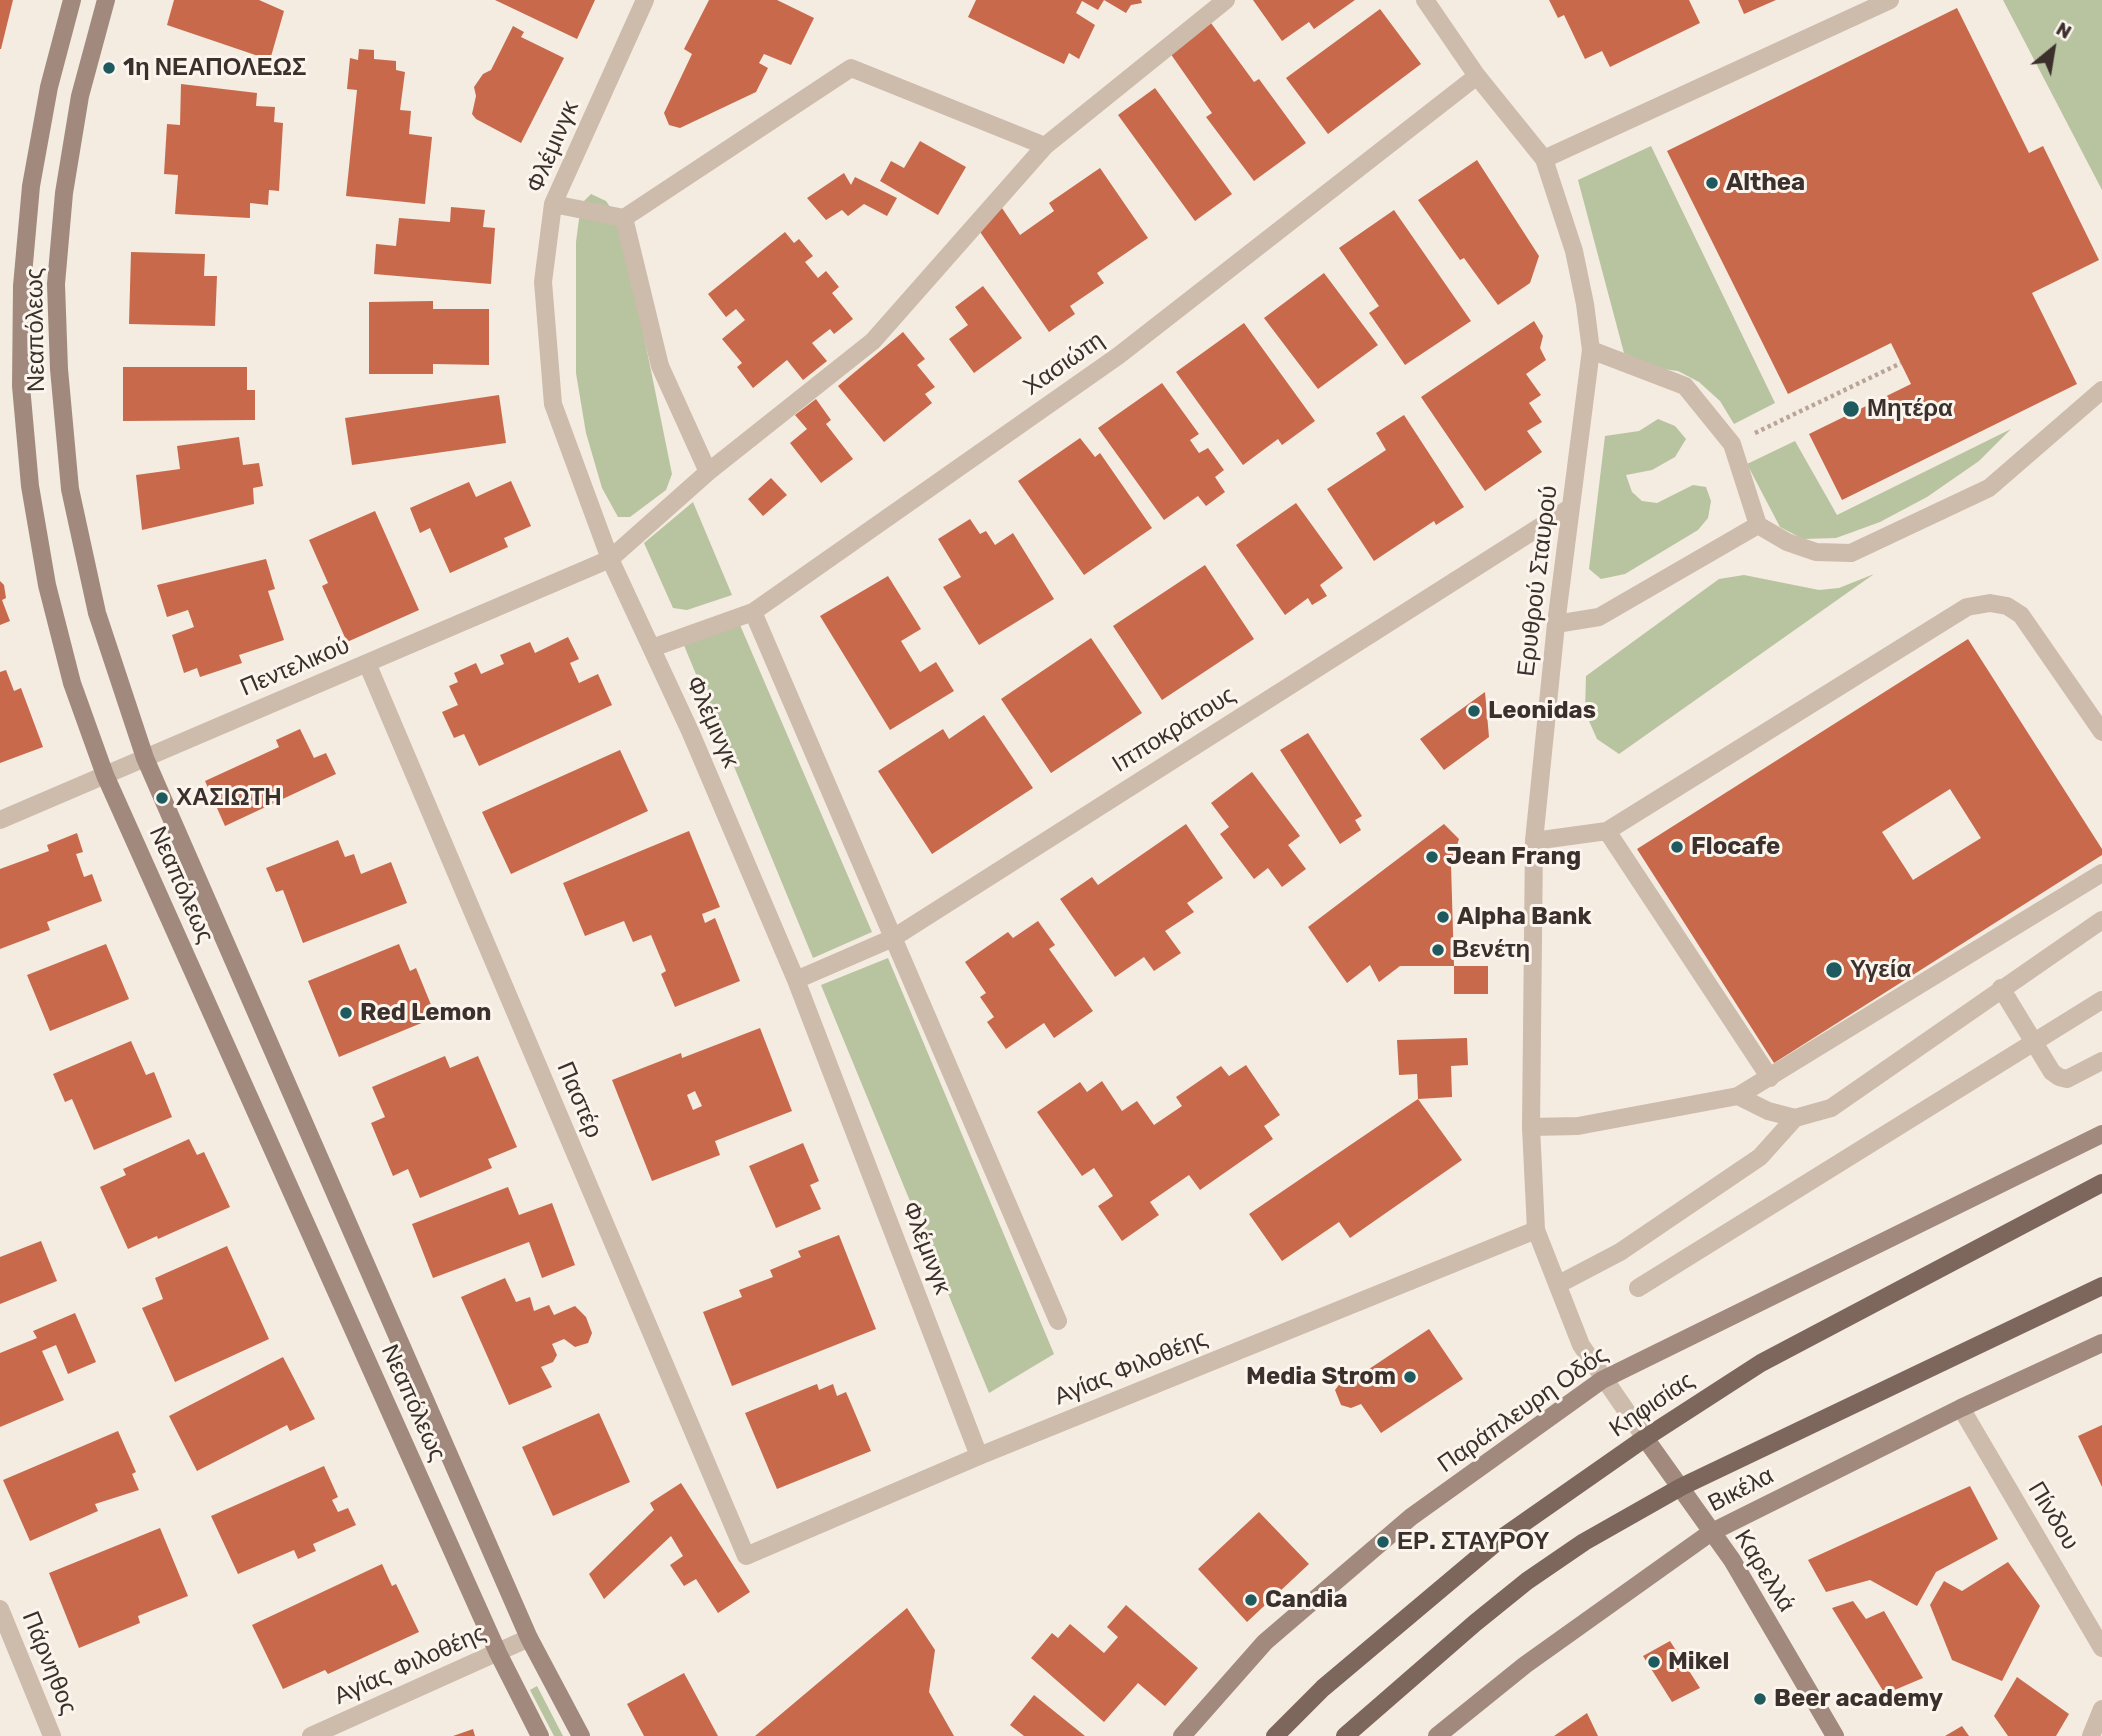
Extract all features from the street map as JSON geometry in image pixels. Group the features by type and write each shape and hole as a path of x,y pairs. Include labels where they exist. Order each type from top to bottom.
{"main road":[{"name":"Κηφισίας","path":"1275,1736 1323,1688 1489,1548 1645,1438 1761,1363 2102,1183"},
{"path":"1345,1736 1527,1581 1584,1542 1681,1487 2102,1286"}],"street":[{"name":"Νεαπόλεως","path":"72,0 49,87 31,186 22,286 21,386 30,486 47,585 72,682 105,775 498,1653 540,1736"},
{"name":"Νεαπόλεως","path":"106,0 80,96 64,192 56,284 59,369 70,489 94,600 145,758 529,1639 581,1736"},
{"name":"Φλέμινγκ","path":"645,0 553,204 543,282 553,404 610,559 652,649 796,981 979,1456"},
{"name":"Πεντελικού","path":"0,820 610,559 708,472 873,341 1045,146 1226,0"},
{"name":"Ερυθρού Σταυρού","path":"1425,0 1477,76 1544,159 1573,251 1585,304 1591,350 1556,624 1534,841 1531,1127 1536,1230 1581,1345 1602,1380 1645,1438"},
{"path":"1544,159 1890,0"},
{"path":"553,204 624,218 851,68 1045,146"},
{"name":"Χασιώτη","path":"652,649 752,612 1118,356 1477,76"},
{"path":"624,218 660,366 708,472"},
{"path":"1591,350 1685,386 1732,444 1758,525 1787,542 1816,552 1852,554 1989,488 2102,390"},
{"name":"Ιπποκράτους","path":"796,981 893,938 1571,507"},
{"path":"1556,624 1599,617 1758,525"},
{"path":"1534,841 1607,831 1968,607 1990,603 2007,606 2021,615 2102,732"},
{"path":"752,612 1058,1321"},
{"name":"Παστέρ","path":"367,663 746,1556"},
{"path":"1607,831 1770,1078"},
{"path":"1531,1127 1578,1126 1738,1096 2102,873"},
{"path":"1738,1096 1768,1111 1795,1118 1831,1108 2102,920"},
{"path":"2001,988 2052,1072 2059,1077 2067,1079 2102,1060"},
{"path":"1638,1288 2102,1000"},
{"path":"1559,1284 1620,1252 1760,1157 1795,1118"},
{"name":"Παράπλευρη Οδός","path":"1182,1736 1265,1642 1411,1517 1602,1380 2102,1134"},
{"name":"Αγίας Φιλοθέης","path":"746,1556 979,1456 1536,1230"},
{"name":"Βικέλα","path":"1437,1736 1536,1658 1710,1533 1961,1408 2102,1343"},
{"name":"Πίνδου","path":"1961,1408 2102,1648"},
{"name":"Καρελλά","path":"1645,1438 1710,1533 1732,1560 1835,1736"},
{"name":"Πάρνηθος","path":"0,1609 52,1736"},
{"name":"Αγίας Φιλοθέης","path":"312,1736 529,1639"},
{"path":"2091,1736 2102,1709"}],"path":[{"path":"1764,428 1901,363"}],"green space":[{"path":"2003,0 2102,0 2102,190"},
{"path":"1651,146 1775,403 1734,424 1720,401 1699,382 1678,371 1656,368 1624,353 1578,180"},
{"path":"591,194 606,201 621,223 672,474 666,490 630,517 618,517 602,488 586,433 576,373 576,242 581,204"},
{"path":"1658,419 1675,426 1686,439 1675,457 1652,470 1626,475 1632,492 1642,501 1657,503 1693,485 1706,487 1711,501 1708,518 1698,530 1625,574 1601,579 1589,569 1605,436 1639,431"},
{"path":"2011,429 1979,461 1927,497 1880,522 1836,538 1803,539 1780,527 1747,464 1795,441 1837,515"},
{"path":"693,502 732,595 687,610 673,608 644,543"},
{"path":"1874,574 1619,754 1597,739 1585,712 1586,676 1719,579 1744,575 1819,590 1839,588"},
{"path":"737,618 872,932 813,958 681,638"},
{"path":"888,958 1054,1354 989,1393 821,985"},
{"path":"537,1686 563,1736 554,1736 530,1690"}],"building":[{"path":"0,0 13,0 1,49 0,49"},
{"path":"174,0 259,0 284,11 270,60 167,25"},
{"path":"495,0 595,0 577,39"},
{"path":"709,0 777,0 814,18 791,65 764,54 759,63 768,68 756,92 680,128 669,125 664,113 692,54 684,49"},
{"path":"976,0 1104,0 1098,10 1082,1 1076,13 1095,25 1079,59 1069,53 1064,64 968,17"},
{"path":"1104,0 1141,0 1142,3 1131,5 1126,13"},
{"path":"1253,0 1355,0 1314,29 1309,22 1282,41"},
{"path":"1549,0 1689,0 1700,23 1610,67 1602,51 1585,59 1564,15 1558,18"},
{"path":"1738,0 1776,0 1744,14"},
{"path":"1957,8 2029,153 2043,146 2099,260 2032,293 2077,384 1842,500 1809,434 1911,384 1891,343 1788,394 1667,151"},
{"path":"1380,9 1421,64 1328,134 1286,78"},
{"path":"1211,23 1254,82 1259,79 1306,143 1254,181 1206,117 1212,113 1170,53"},
{"path":"513,26 524,32 521,37 564,58 521,143 476,119 472,114 476,96 474,87 483,74 491,70"},
{"path":"359,49 374,50 374,59 396,61 396,70 405,72 400,110 411,111 409,134 432,137 425,204 346,196 357,90 347,89 350,58 358,60"},
{"path":"181,84 257,93 256,106 275,107 274,122 283,123 279,191 269,190 268,205 250,203 250,218 175,214 178,175 164,174 167,124 180,125"},
{"path":"1155,88 1232,194 1195,221 1118,115"},
{"path":"920,141 966,167 938,215 880,181 891,161 904,168"},
{"path":"1477,160 1539,256 1530,283 1498,305 1464,258 1460,260 1418,200"},
{"path":"1100,168 1148,238 1097,273 1104,283 1070,306 1075,314 1049,332 976,226 1002,208 1020,235 1054,211 1049,203"},
{"path":"844,173 851,185 855,177 897,198 887,216 864,204 848,216 842,210 826,220 807,198"},
{"path":"451,207 485,210 483,227 495,228 491,284 374,274 376,244 396,246 399,218 450,222"},
{"path":"1394,210 1471,321 1405,365 1369,313 1379,306 1339,248"},
{"path":"785,232 794,243 799,239 813,256 805,262 818,278 826,271 839,287 832,293 853,319 834,334 830,329 812,343 827,361 803,380 787,360 753,388 737,367 742,363 722,339 745,320 736,309 726,317 708,294"},
{"path":"131,252 205,254 204,276 217,276 215,326 129,324"},
{"path":"1324,273 1378,345 1318,389 1264,318"},
{"path":"983,286 1022,338 974,373 949,339 968,325 955,307"},
{"path":"433,301 433,309 489,309 489,365 433,364 433,374 369,374 369,302"},
{"path":"1534,321 1543,336 1540,348 1546,360 1526,374 1541,395 1529,403 1542,422 1527,431 1542,452 1485,491 1421,397"},
{"path":"1244,323 1315,421 1282,445 1278,439 1243,465 1176,372"},
{"path":"903,332 925,359 917,365 935,387 925,394 932,403 884,442 838,386"},
{"path":"123,367 247,367 247,390 255,390 255,420 123,421"},
{"path":"1162,383 1199,434 1190,440 1199,453 1208,448 1224,470 1215,477 1225,492 1206,506 1198,496 1164,520 1098,428"},
{"path":"499,395 506,443 352,465 345,418"},
{"path":"816,399 831,420 826,424 853,459 821,483 790,443 807,429 795,415"},
{"path":"1404,415 1464,507 1436,525 1434,521 1374,561 1327,489 1386,450 1376,433"},
{"path":"239,437 243,465 259,463 263,486 253,488 254,504 142,530 136,475 180,469 177,446"},
{"path":"1080,438 1095,457 1100,453 1152,528 1084,575 1018,481"},
{"path":"771,478 787,495 763,516 748,499"},
{"path":"511,481 531,526 504,538 508,547 450,573 430,528 420,533 410,508 469,482 476,497"},
{"path":"1296,503 1343,568 1320,585 1327,596 1312,605 1308,598 1285,615 1236,545"},
{"path":"375,511 419,610 347,642 322,586 328,583 309,540"},
{"path":"970,519 980,534 986,531 995,545 1013,533 1054,599 979,645 943,587 961,577 938,539"},
{"path":"266,559 275,589 268,591 284,640 239,655 242,663 200,677 197,668 184,673 172,635 194,627 188,610 167,617 157,585"},
{"path":"1205,565 1254,639 1162,700 1113,626"},
{"path":"888,576 921,629 901,641 920,672 936,662 954,691 890,730 820,616"},
{"path":"0,581 4,585 6,598 2,600 10,621 0,625"},
{"path":"568,637 579,659 570,663 579,683 598,674 612,705 479,766 464,734 454,738 442,712 458,705 449,686 458,682 454,673 476,663 481,674 504,664 500,655 530,642 535,653"},
{"path":"1091,638 1142,713 1051,773 1001,699"},
{"path":"1968,639 2102,849 2102,855 1774,1063 1637,849","holes":["1950,789 1981,838 1913,880 1882,832"]},
{"path":"6,670 14,691 21,688 43,747 0,763 0,672"},
{"path":"1485,692 1489,737 1444,770 1420,739"},
{"path":"984,715 1033,788 932,854 878,771 943,729 949,739"},
{"path":"300,729 314,758 326,753 336,774 225,826 205,781 279,747 276,740"},
{"path":"1308,733 1362,816 1355,820 1361,830 1340,844 1280,750"},
{"path":"620,750 648,811 511,874 482,812"},
{"path":"1252,772 1300,836 1288,845 1306,869 1282,887 1268,868 1254,879 1220,834 1229,827 1211,803"},
{"path":"1186,824 1223,878 1187,903 1194,912 1165,931 1181,953 1154,971 1144,957 1115,977 1060,899 1092,877 1098,885"},
{"path":"1444,824 1459,839 1451,865 1454,966 1400,966 1379,982 1370,965 1347,983 1308,927"},
{"path":"689,831 720,907 702,914 705,923 715,918 740,981 675,1007 661,974 666,971 651,935 633,942 624,921 585,936 563,883"},
{"path":"77,833 83,852 76,854 84,877 92,874 102,901 47,922 50,930 0,949 0,869 49,851 47,845"},
{"path":"338,840 345,857 354,854 361,874 391,862 407,903 303,943 283,890 276,892 266,868"},
{"path":"1038,921 1055,945 1049,949 1093,1011 1054,1038 1044,1023 1006,1049 987,1022 994,1017 980,997 986,993 965,962 1008,932 1013,938"},
{"path":"106,944 129,999 50,1031 27,975"},
{"path":"399,944 410,971 416,968 436,1017 339,1057 308,981"},
{"path":"1454,966 1488,966 1488,994 1454,994"},
{"path":"760,1028 792,1111 715,1141 720,1155 652,1181 612,1080 681,1053 682,1058","holes":["695,1091 702,1106 693,1110 687,1095"]},
{"path":"1467,1038 1468,1065 1451,1066 1452,1097 1418,1099 1417,1074 1399,1075 1397,1040"},
{"path":"131,1041 146,1075 154,1072 172,1117 94,1150 72,1099 65,1102 53,1074"},
{"path":"445,1056 450,1068 478,1056 517,1147 488,1159 492,1168 420,1198 408,1169 393,1176 371,1123 385,1117 372,1087"},
{"path":"1246,1065 1280,1115 1264,1126 1273,1139 1200,1190 1189,1175 1150,1202 1159,1215 1122,1241 1098,1206 1113,1196 1094,1168 1082,1176 1037,1112 1080,1082 1087,1092 1102,1081 1122,1111 1137,1101 1154,1125 1182,1106 1176,1097 1221,1066 1229,1076"},
{"path":"1418,1099 1462,1160 1350,1238 1339,1222 1282,1261 1249,1214"},
{"path":"189,1139 197,1155 204,1152 230,1207 158,1239 157,1236 128,1249 100,1187 126,1175 123,1169"},
{"path":"803,1143 819,1181 810,1185 821,1209 776,1228 749,1166"},
{"path":"508,1187 519,1215 552,1203 575,1265 542,1278 529,1242 433,1278 412,1224"},
{"path":"839,1235 876,1329 732,1386 703,1312 742,1297 739,1290 773,1277 770,1270 801,1257 798,1251"},
{"path":"41,1241 57,1281 0,1304 0,1257"},
{"path":"227,1246 269,1339 175,1382 142,1308 163,1299 155,1278"},
{"path":"505,1278 516,1302 530,1297 534,1311 549,1305 554,1315 575,1306 586,1317 592,1333 588,1343 575,1347 564,1339 552,1344 557,1355 553,1362 541,1367 552,1387 509,1405 461,1297"},
{"path":"75,1313 96,1362 68,1374 56,1345 42,1351 64,1400 0,1427 0,1353 37,1338 33,1331"},
{"path":"1429,1329 1463,1379 1381,1433 1361,1404 1351,1408 1341,1405 1335,1390 1341,1382 1351,1381"},
{"path":"283,1357 315,1419 290,1431 287,1425 197,1471 169,1416"},
{"path":"817,1384 819,1390 833,1384 837,1396 846,1392 871,1451 777,1489 745,1413"},
{"path":"599,1413 630,1482 553,1516 522,1447"},
{"path":"2102,1425 2102,1487 2078,1436"},
{"path":"118,1431 136,1472 132,1474 139,1490 95,1504 98,1511 30,1541 3,1480"},
{"path":"324,1466 338,1497 332,1500 338,1512 348,1508 356,1525 313,1544 316,1551 298,1559 294,1550 238,1574 211,1516"},
{"path":"681,1483 750,1592 718,1613 696,1579 684,1586 670,1565 683,1556 671,1536 604,1599 589,1574 654,1510 650,1503"},
{"path":"1970,1486 1998,1539 1936,1572 1917,1606 1870,1580 1826,1592 1808,1560"},
{"path":"1259,1512 1309,1564 1247,1622 1198,1569"},
{"path":"160,1528 188,1596 138,1616 140,1623 79,1648 49,1573"},
{"path":"2008,1562 2040,1606 2002,1681 1952,1660 1930,1605 1944,1581 1962,1591"},
{"path":"382,1564 392,1586 396,1584 419,1632 328,1674 325,1670 283,1689 252,1625"},
{"path":"1853,1601 1866,1619 1884,1611 1923,1678 1885,1694 1832,1608"},
{"path":"1126,1605 1198,1668 1165,1706 1138,1683 1104,1722 1031,1658 1052,1633 1058,1638 1070,1624 1104,1653 1118,1637 1107,1627"},
{"path":"907,1608 935,1650 929,1692 954,1736 755,1736"},
{"path":"1670,1641 1700,1688 1672,1702 1643,1656"},
{"path":"684,1673 718,1736 644,1736 627,1704"},
{"path":"2017,1677 2069,1714 2056,1736 2008,1736 1994,1716"},
{"path":"1034,1695 1085,1736 1024,1736 1010,1725"},
{"path":"1587,1713 1598,1736 1554,1736"},
{"path":"1962,1726 1969,1736 1945,1736"},
{"path":"473,1729 475,1736 453,1736"}],"place":[{"name":"1η ΝΕΑΠΟΛΕΩΣ","path":"109,68"},
{"name":"Althea","path":"1712,183"},
{"name":"Μητέρα","path":"1851,409"},
{"name":"Leonidas","path":"1474,711"},
{"name":"ΧΑΣΙΩΤΗ","path":"162,798"},
{"name":"Flocafe","path":"1677,847"},
{"name":"Jean Frang","path":"1432,857"},
{"name":"Alpha Bank","path":"1443,917"},
{"name":"Βενέτη","path":"1438,950"},
{"name":"Υγεία","path":"1834,970"},
{"name":"Red Lemon","path":"346,1013"},
{"name":"Media Strom","path":"1410,1377"},
{"name":"ΕΡ. ΣΤΑΥΡΟΥ","path":"1383,1542"},
{"name":"Candia","path":"1251,1600"},
{"name":"Mikel","path":"1654,1662"},
{"name":"Beer academy","path":"1760,1699"}]}
